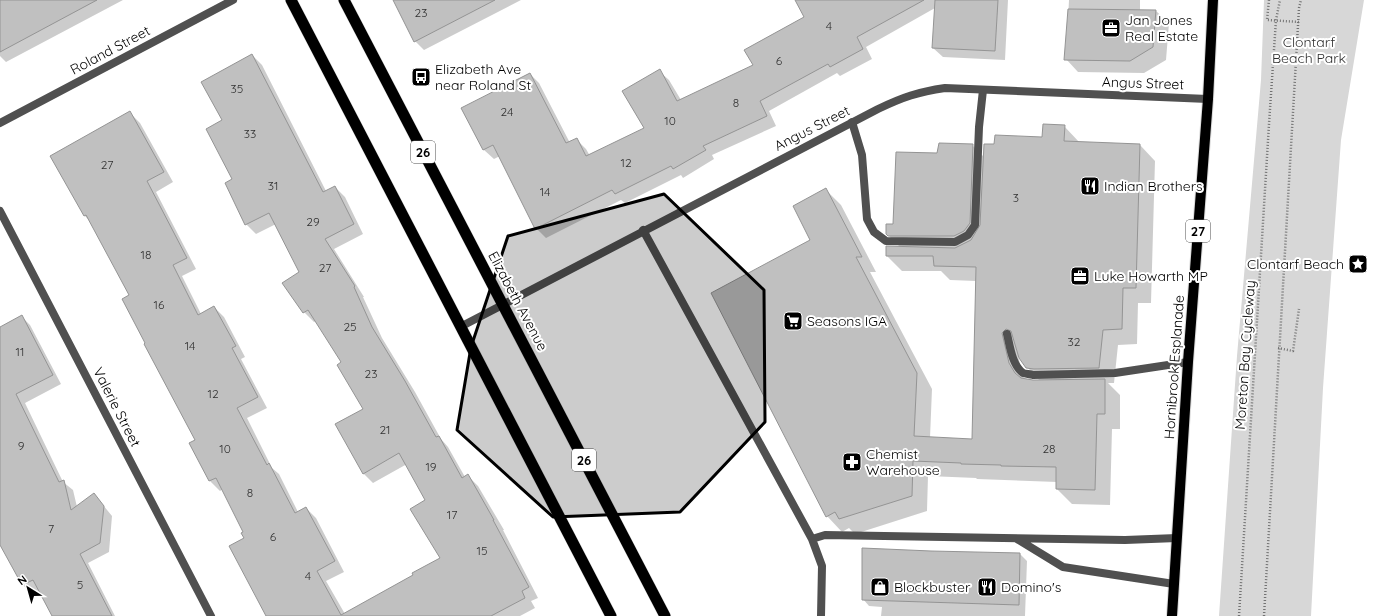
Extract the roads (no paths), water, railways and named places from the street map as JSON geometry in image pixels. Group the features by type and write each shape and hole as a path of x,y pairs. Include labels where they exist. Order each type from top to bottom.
{"highway":[{"path":"291,0 462,326 611,616"},
{"name":"Elizabeth Avenue","path":"344,0 665,616"}],"main road":[{"name":"Hornibrook Esplanade","path":"1172,616 1188,362 1208,99 1213,0"}],"street":[{"name":"Roland Street","path":"0,123 233,0"},
{"name":"Angus Street","path":"462,326 852,122 898,99 922,91 945,88 1208,99"},
{"path":"852,122 862,155 867,219 874,232 886,241 955,242 968,235 975,225 979,127 983,90"},
{"name":"Valerie Street","path":"0,211 211,616"},
{"path":"643,230 812,539 822,566 821,616"},
{"path":"1007,334 1012,356 1017,365 1024,373 1033,375 1115,373 1188,362"},
{"path":"812,539 825,535 1125,540 1177,538"},
{"path":"1017,539 1063,567 1174,584"}],"place":[{"name":"Jan Jones Real Estate","path":"1111,28"},
{"name":"Elizabeth Ave near Roland St","path":"421,77"},
{"name":"Indian Brothers","path":"1090,186"},
{"name":"Clontarf Beach","path":"1358,264"},
{"name":"Luke Howarth MP","path":"1080,276"},
{"name":"Seasons IGA","path":"793,321"},
{"name":"Chemist Warehouse","path":"852,462"},
{"name":"Blockbuster","path":"880,587"},
{"name":"Domino's","path":"987,587"}],"park label":[{"name":"Clontarf Beach Park","path":"1309,50"}]}
